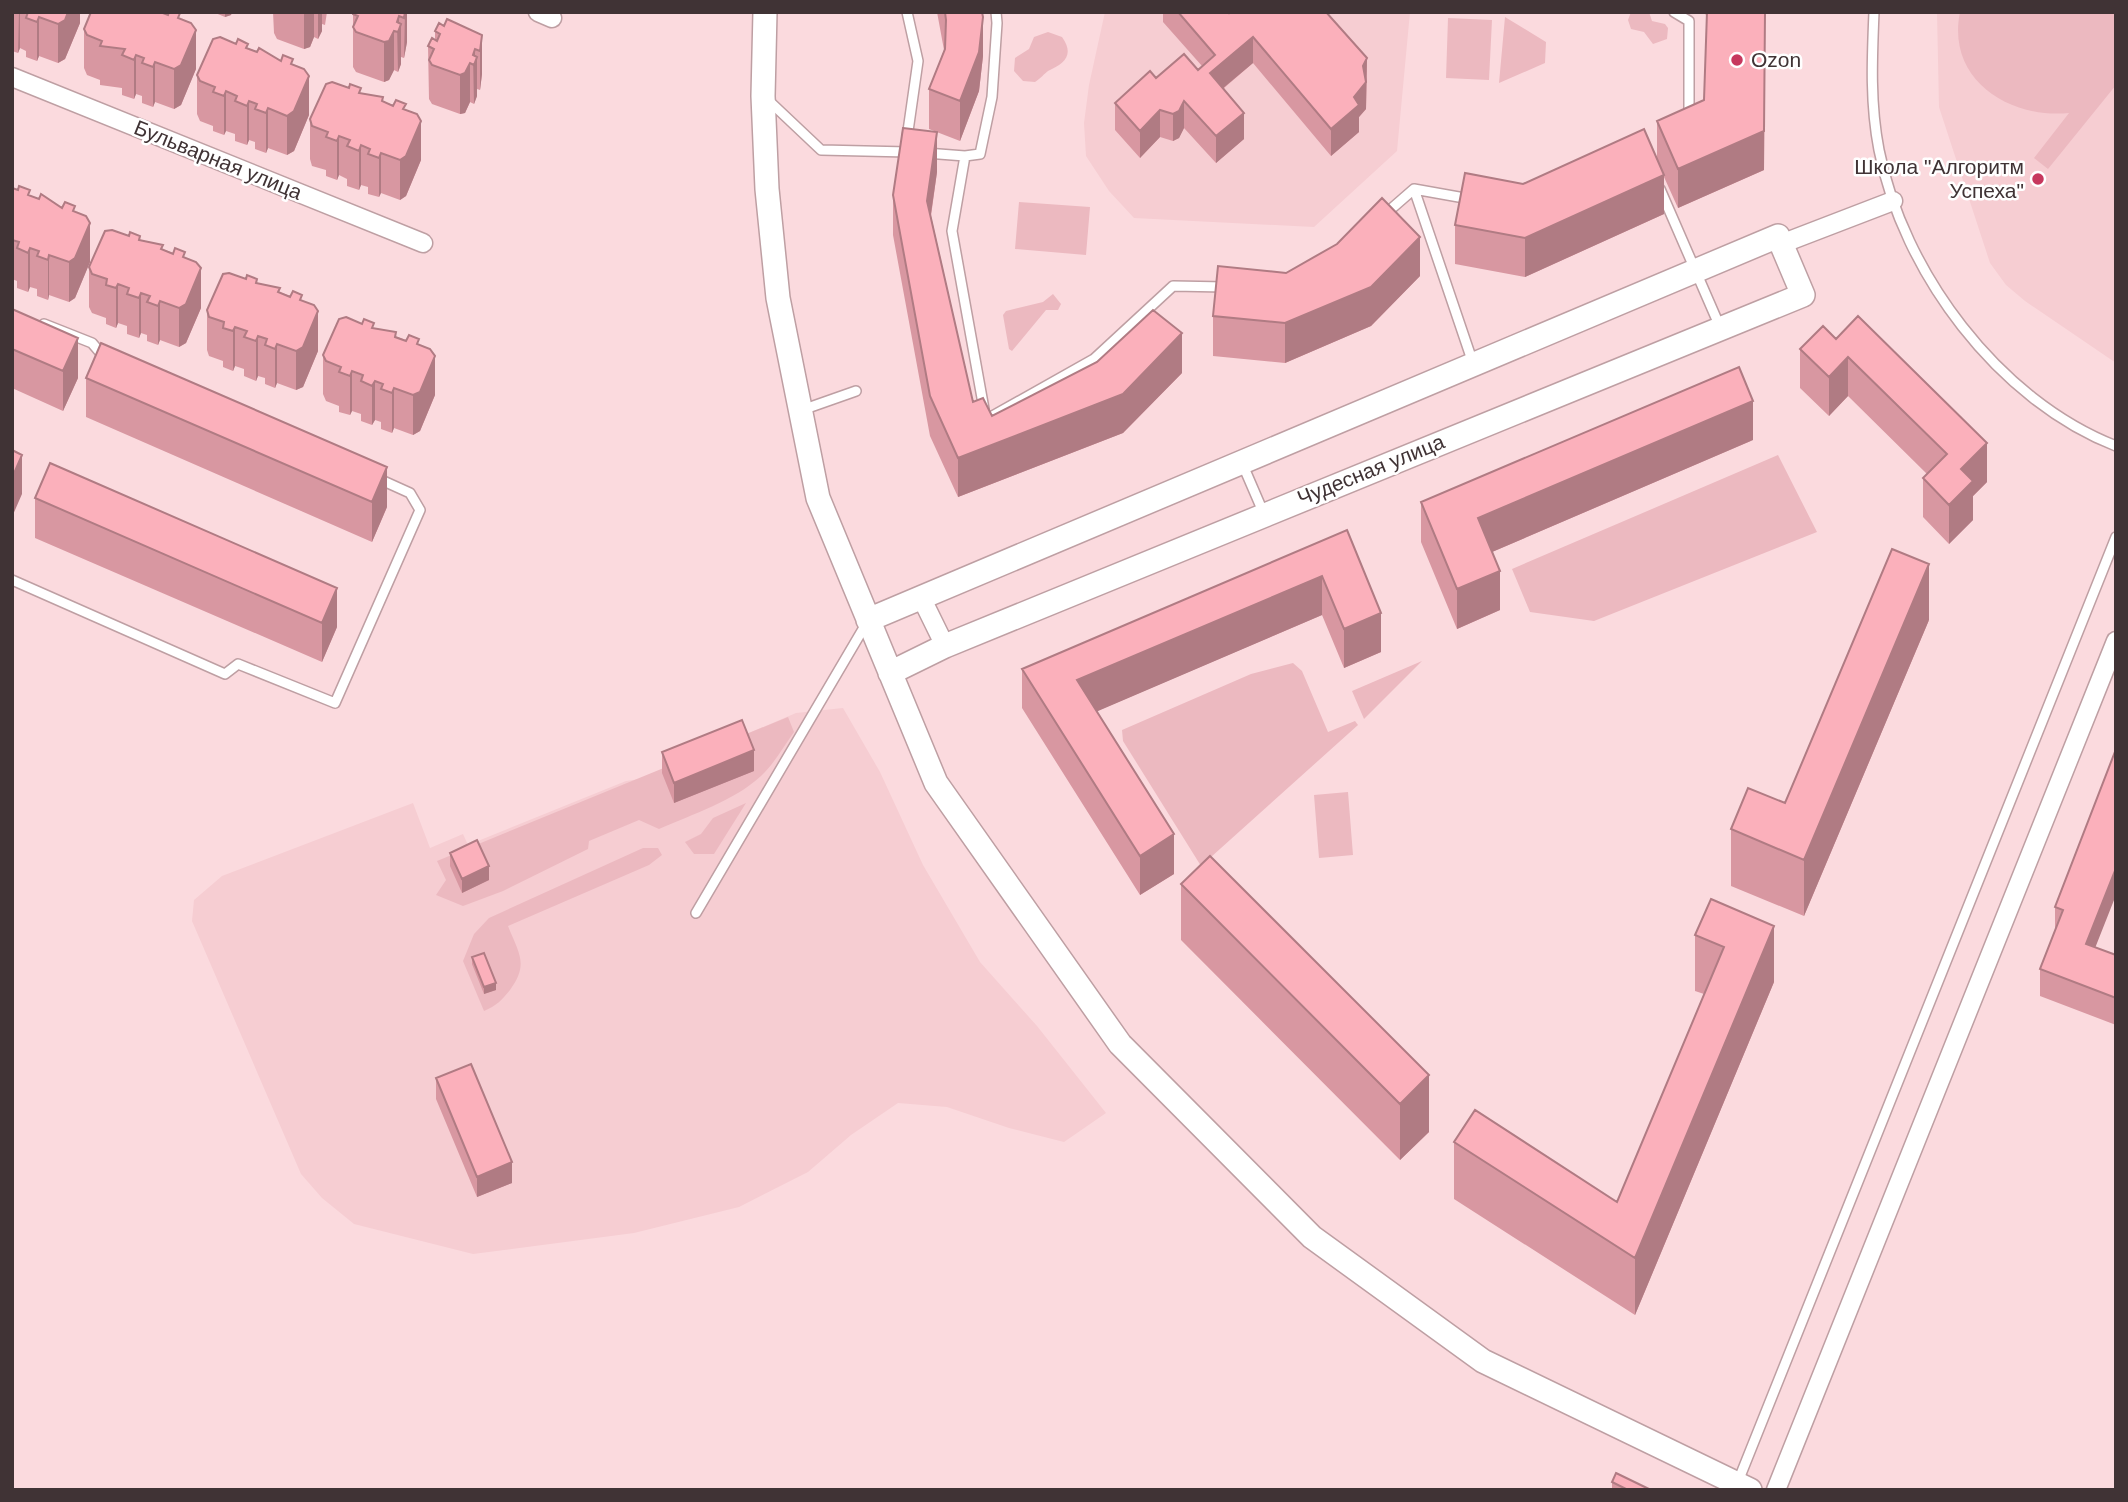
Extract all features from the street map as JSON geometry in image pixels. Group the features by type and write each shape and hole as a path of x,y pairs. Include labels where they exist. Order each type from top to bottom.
{"street":[{"path":"765,12 763,96 767,189 778,298 818,498 936,783 1120,1044 1312,1237 1483,1361 1744,1487"},
{"name":"Бульварная улица","path":"12,78 424,243"},
{"path":"868,620 1695,269 1778,236 1781,244 1892,201"},
{"name":"Чудесная улица","path":"890,673 945,646 1802,295 1781,244"},
{"path":"921,597 945,646"},
{"path":"1776,1490 2112,660 2116,641"}],"lane":[{"path":"905,152 918,61 907,12"},
{"path":"763,96 821,150 965,156 980,154 993,83 996,12"},
{"path":"1674,12 1689,20 1689,133"},
{"path":"1874,12 1871,79 1879,150 1892,201 1932,284 1965,331 2004,373 2049,409 2097,439 2116,446"},
{"path":"965,156 952,231 986,420 1094,359 1173,286 1238,288"},
{"path":"1656,181 1721,330"},
{"path":"1414,189 1476,200"},
{"path":"1373,225 1414,189"},
{"path":"1414,189 1473,363"},
{"path":"35,320 92,343 103,357 116,363"},
{"path":"801,411 856,391"},
{"path":"1241,462 1264,514"},
{"path":"12,580 225,674 238,664 335,703 420,510 410,493 372,476"},
{"path":"1744,1487 2116,537"},
{"path":"696,913 868,620"}],"shaded area":[{"path":"1105,12 1410,12 1397,151 1314,227 1134,218 1109,191 1086,156 1084,123 1089,85"},
{"path":"1631,12 1649,12 1652,21 1665,24 1668,28 1667,39 1653,44 1644,32 1631,29 1628,20"},
{"name":"Школа \"Алгоритм Успеха\"","path":"1937,12 2116,12 2116,363 2025,301 2006,285 1990,263 1939,107"},
{"path":"1960,12 2116,12 2116,85 2048,169 2034,158 2069,113 2025,109 2005,102 1987,90 1973,75 1963,57 1958,36"},
{"path":"1505,17 1546,42 1545,63 1499,83"},
{"path":"1448,18 1492,20 1489,80 1446,78"},
{"path":"1048,32 1062,37 1068,49 1066,58 1035,82 1023,81 1014,71 1015,58 1029,49 1034,37"},
{"path":"1019,202 1090,207 1086,255 1015,249"},
{"path":"1053,294 1061,304 1058,310 1046,310 1012,351 1009,349 1003,315 1006,311 1043,302"},
{"path":"1778,455 1817,532 1594,621 1530,612 1512,569"},
{"path":"1422,661 1364,719 1352,691"},
{"path":"1293,663 1302,671 1328,732 1355,721 1358,725 1201,866 1123,741 1122,730 1251,674"},
{"path":"843,708 880,772 923,865 980,962 1037,1026 1106,1113 1064,1142 1009,1128 947,1107 898,1103 851,1135 808,1172 739,1207 634,1233 473,1254 354,1224 322,1198 301,1174 192,921 194,900 222,876 413,803 430,848 463,834 468,845 626,781 640,779 796,713"},
{"path":"788,717 794,732 775,760 750,785 726,800 659,829 639,820 589,841 588,849 503,891 463,906 436,895 446,880 437,861"},
{"path":"1348,792 1353,855 1319,858 1314,795"},
{"path":"746,803 714,854 694,854 685,842 701,834 713,818"},
{"path":"643,848 658,848 662,855 649,865 508,926 521,966 510,990 495,1005 484,1011 463,961 474,934 489,918"}],"building":[{"path":"28,12 68,12 65,20 58,24 39,17 37,22 26,18"},
{"path":"91,12 160,12 168,15 169,12 178,12 178,18 191,23 196,30 181,65 174,69 155,62 153,67 142,63 144,58 136,55 134,60 122,55 125,49 100,46 102,41 87,35 84,29"},
{"path":"353,12 405,12 404,18 399,16 397,22 401,24 398,32 394,31 389,41 384,42 356,32 353,27 358,16"},
{"path":"945,12 982,12 983,17 979,52 960,101 929,89 945,49"},
{"path":"1178,12 1326,12 1367,58 1363,66 1366,82 1354,97 1359,105 1331,129 1253,37 1210,73 1244,113 1216,136 1184,101 1179,111 1173,114 1160,110 1140,131 1115,103 1150,71 1156,78 1184,54 1198,70 1215,55"},
{"path":"1707,12 1765,12 1764,131 1678,169 1657,121 1704,100"},
{"path":"447,19 482,35 480,51 475,49 473,55 477,57 474,65 470,63 465,73 460,75 432,65 429,60 434,49 428,46 432,38 437,41 440,34 435,31 439,23 444,26"},
{"path":"220,37 236,44 238,39 248,44 246,48 257,52 259,48 281,61 283,55 293,59 291,64 304,69 309,76 294,111 287,116 268,108 266,113 255,109 257,104 249,101 247,106 235,101 237,96 226,91 224,96 213,92 215,87 200,81 197,75 213,39"},
{"path":"332,82 349,88 350,84 361,88 359,93 383,97 382,101 393,106 396,100 406,104 403,109 417,114 421,121 406,156 400,160 381,153 379,158 368,154 370,149 361,145 359,151 347,146 350,140 339,136 337,141 326,137 328,132 312,126 310,119 326,84"},
{"path":"903,128 937,132 927,201 973,402 983,398 992,416 1097,362 1153,310 1182,333 1123,394 958,458 930,396 893,195"},
{"path":"1644,129 1664,175 1525,238 1455,225 1465,173 1523,184"},
{"path":"19,186 30,190 28,195 39,199 41,194 62,208 65,202 75,206 73,211 86,216 90,223 75,258 69,262 49,255 48,260 37,256 39,251 30,248 28,253 17,248 19,242 12,240 12,188 18,190"},
{"path":"1382,198 1420,237 1371,287 1285,323 1213,316 1218,266 1286,273 1337,244"},
{"path":"112,230 129,236 130,232 140,236 139,240 163,245 161,249 173,254 175,248 185,252 183,257 196,262 201,268 186,304 179,308 160,301 158,306 147,302 150,296 141,293 139,298 127,294 129,288 118,284 116,288 106,285 107,279 92,274 89,267 105,231"},
{"path":"229,273 246,279 247,275 257,279 256,283 280,288 278,292 290,297 293,291 302,295 300,300 314,305 318,311 303,347 296,351 277,344 275,349 265,345 267,339 258,336 256,341 244,337 247,331 235,327 233,331 223,328 224,322 209,317 207,310 223,274"},
{"path":"12,309 78,338 63,371 12,349"},
{"path":"1858,316 1987,443 1961,469 1973,481 1949,505 1923,478 1947,454 1848,357 1829,377 1800,349 1823,326 1836,339"},
{"path":"346,317 362,324 364,319 374,323 372,328 396,332 395,337 406,341 409,335 419,339 417,344 430,349 435,356 420,392 413,395 394,388 392,393 381,389 383,384 375,381 372,386 361,381 363,375 352,371 350,376 339,372 341,367 326,361 323,355 339,319"},
{"path":"101,343 387,467 372,502 86,378"},
{"path":"1739,367 1753,401 1478,518 1500,571 1457,589 1421,502"},
{"path":"12,450 22,455 12,478"},
{"path":"50,463 337,588 322,623 35,498"},
{"path":"1347,530 1381,613 1344,629 1322,576 1077,680 1174,834 1140,856 1022,669"},
{"path":"1892,549 1929,564 1804,860 1731,829 1748,788 1785,803"},
{"path":"742,720 754,750 674,783 662,752"},
{"path":"2116,749 2116,868 2086,944 2116,955 2116,998 2040,969 2063,910 2055,907"},
{"path":"477,840 489,866 462,879 450,853"},
{"path":"1210,856 1429,1075 1400,1104 1181,884"},
{"path":"1711,899 1774,926 1635,1258 1454,1142 1475,1110 1617,1202 1724,947 1695,935"},
{"path":"484,953 496,983 484,987 472,957"},
{"path":"471,1064 512,1162 477,1177 436,1078"},
{"path":"1616,1473 1651,1490 1628,1490 1612,1482"}],"place":[{"name":"Ozon","path":"1737,60"},
{"name":"Школа \"Алгоритм Успеха\"","path":"2038,179"}]}
